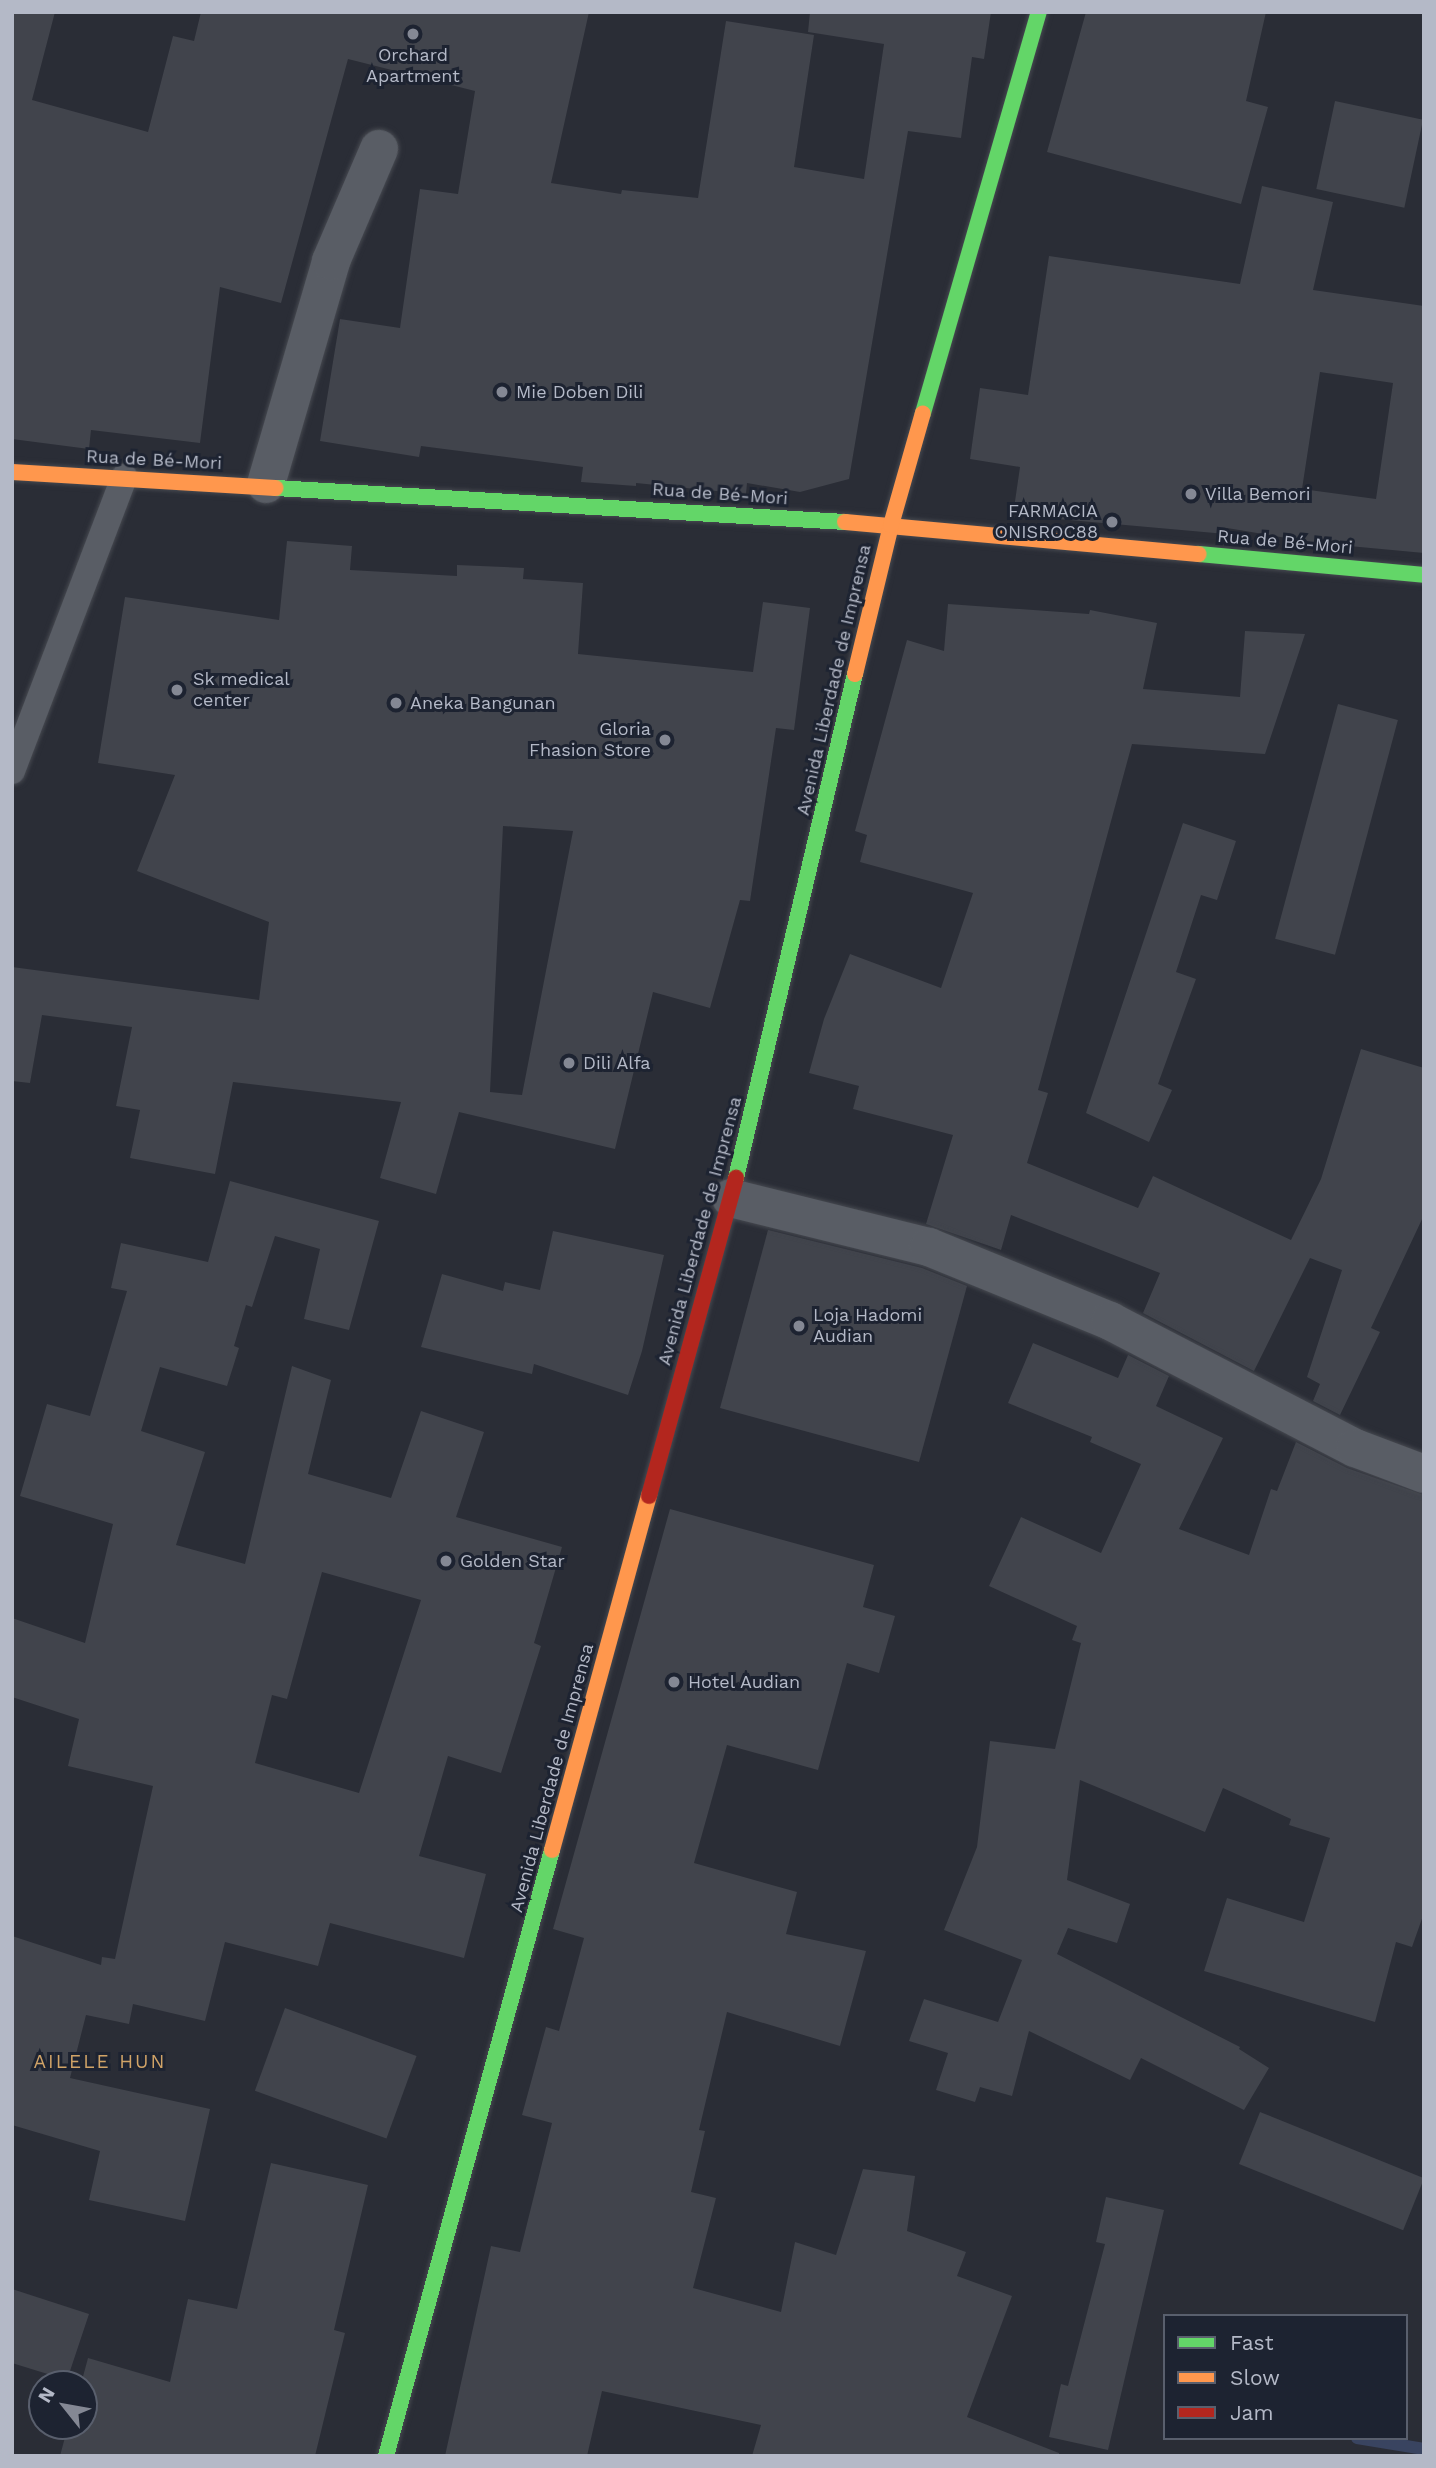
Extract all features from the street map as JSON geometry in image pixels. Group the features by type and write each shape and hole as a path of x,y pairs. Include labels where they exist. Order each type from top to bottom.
{"main road":[{"name":"Avenida Liberdade de Imprensa","path":"386,2456 731,1198 891,524 1040,12"},
{"name":"Rua de Bé-Mori","path":"12,472 891,524 1424,575"}],"street":[{"path":"266,485 331,261 379,149"},
{"path":"731,1198 929,1247 1110,1321 1355,1448 1424,1474"}],"lane":[{"path":"12,771 124,477"}],"building":[{"path":"12,12 55,12 32,100 148,132 173,36 194,41 201,12 589,12 551,183 621,194 622,190 698,198 726,21 814,35 794,167 864,179 884,44 808,32 810,12 991,12 984,59 972,57 961,138 908,131 849,479 800,492 747,483 746,494 636,483 636,486 581,482 583,467 421,446 419,457 320,441 340,319 400,328 420,189 458,194 475,91 348,59 281,303 220,287 200,443 91,430 89,449 12,439"},
{"path":"1086,12 1266,12 1246,101 1268,107 1241,204 1047,152"},
{"path":"1335,101 1423,120 1404,208 1316,189"},
{"path":"1262,186 1333,202 1313,290 1424,306 1424,553 1317,543 1227,528 1226,534 1013,515 1020,467 970,459 980,388 1028,395 1049,256 1240,284","holes":["1320,372 1393,383 1376,499 1302,489"]},
{"path":"287,541 352,546 350,570 457,576 457,565 524,568 523,579 583,583 578,654 753,672 763,602 810,608 794,730 776,728 750,901 740,900 710,1008 653,992 615,1149 459,1112 436,1194 380,1178 401,1102 233,1082 215,1174 130,1158 140,1110 116,1106 132,1027 42,1015 30,1083 12,1081 12,967 259,1000 269,922 137,871 175,775 98,763 125,597 279,620","holes":["503,826 573,831 522,1095 490,1092"]},
{"path":"948,604 1089,614 1090,610 1157,623 1143,689 1240,697 1245,631 1305,634 1265,754 1132,744 1038,1090 1048,1093 1027,1163 1138,1208 1153,1176 1291,1240 1321,1179 1361,1049 1424,1068 1424,1215 1371,1328 1380,1332 1340,1415 1313,1401 1320,1384 1307,1377 1342,1270 1310,1258 1254,1371 1143,1313 1160,1273 1011,1215 1001,1250 926,1224 953,1135 853,1109 859,1086 809,1073 824,1019 850,954 941,988 973,893 860,862 867,835 855,831 907,640 944,651"},
{"path":"1338,704 1398,720 1335,955 1275,939"},
{"path":"1183,823 1236,841 1217,900 1201,895 1176,972 1196,979 1158,1084 1172,1090 1149,1142 1086,1113"},
{"path":"230,1181 379,1221 349,1330 304,1319 320,1249 275,1236 252,1307 246,1305 234,1346 239,1348 227,1386 160,1367 141,1431 205,1452 176,1545 245,1564 292,1366 331,1380 308,1474 391,1498 421,1411 484,1432 456,1517 562,1547 534,1643 541,1646 501,1773 448,1756 419,1856 486,1874 464,1958 330,1923 318,1966 225,1942 205,2021 133,2004 129,2024 86,2015 70,2078 210,2109 185,2221 89,2200 100,2151 12,2125 12,1936 101,1965 102,1957 115,1959 153,1786 68,1766 79,1719 12,1697 12,1618 85,1643 113,1524 20,1496 47,1404 90,1416 127,1291 111,1288 121,1243 208,1262","holes":["322,1572 421,1600 359,1793 255,1763 272,1695 287,1699"]},
{"path":"768,1230 922,1268 967,1286 919,1462 720,1408"},
{"path":"553,1231 664,1255 642,1351 628,1395 534,1364 532,1374 421,1347 442,1274 503,1291 505,1282 540,1290"},
{"path":"1033,1343 1118,1378 1128,1355 1169,1376 1156,1406 1223,1438 1179,1529 1249,1555 1271,1489 1277,1491 1296,1442 1347,1468 1424,1495 1424,1913 1412,1947 1396,1942 1375,2022 1204,1971 1227,1898 1304,1922 1330,1838 1289,1825 1291,1819 1223,1788 1205,1832 1080,1780 1067,1880 1130,1904 1117,1943 1068,1928 1057,1954 1240,2047 1239,2049 1269,2068 1244,2110 1141,2058 1130,2080 1029,2031 1012,2096 980,2087 975,2102 936,2090 948,2053 909,2041 924,1999 998,2022 1022,1960 944,1930 977,1847 990,1741 1055,1749 1081,1643 1072,1640 1077,1626 989,1586 1021,1517 1101,1553 1141,1464 1090,1442 1092,1437 1008,1403"},
{"path":"670,1509 874,1565 863,1607 895,1616 879,1673 847,1663 818,1770 727,1745 694,1863 797,1892 786,1934 866,1951 840,2046 727,2012 699,2130 705,2131 691,2192 716,2198 693,2288 781,2312 795,2242 836,2255 863,2169 915,2176 907,2231 966,2252 957,2276 1012,2296 967,2417 1059,2453 1059,2456 752,2456 761,2425 602,2391 587,2456 445,2456 491,2246 520,2252 552,2123 522,2115 546,2027 559,2031 584,1938 553,1929"},
{"path":"285,2008 417,2056 386,2139 255,2091"},
{"path":"1260,2112 1424,2178 1403,2230 1239,2164"},
{"path":"271,2163 368,2185 334,2330 345,2333 315,2456 60,2456 64,2440 98,2440 98,2370 85,2370 88,2358 170,2382 188,2299 237,2309"},
{"path":"1106,2197 1164,2210 1108,2450 1049,2437 1061,2384 1068,2386 1105,2244 1096,2242"},
{"path":"12,2289 89,2314 70,2370 35,2370 12,2363"}],"waterway":[{"path":"1369,2440 1424,2449"}],"traffic: fast":[{"path":"923,413 1039,12"},
{"path":"276,488 845,522"},
{"path":"1199,554 1424,575"},
{"path":"736,1178 855,674"},
{"path":"386,2456 552,1850"}],"traffic: slow":[{"path":"855,674 891,525 923,413"},
{"path":"12,472 276,488"},
{"path":"845,522 1199,554"},
{"path":"552,1850 649,1496"}],"traffic: jam":[{"path":"649,1496 736,1178"}],"place":[{"name":"Orchard Apartment","path":"413,34"},
{"name":"Mie Doben Dili","path":"502,392"},
{"name":"Villa Bemori","path":"1191,494"},
{"name":"FARMACIA ONISROC88","path":"1112,522"},
{"name":"Sk medical center","path":"177,690"},
{"name":"Aneka Bangunan","path":"396,703"},
{"name":"Gloria Fhasion Store","path":"665,740"},
{"name":"Dili Alfa","path":"569,1063"},
{"name":"Loja Hadomi Audian","path":"799,1326"},
{"name":"Golden Star","path":"446,1561"},
{"name":"Hotel Audian","path":"674,1682"}],"district":[{"name":"AILELE HUN","path":"100,2062"}]}
